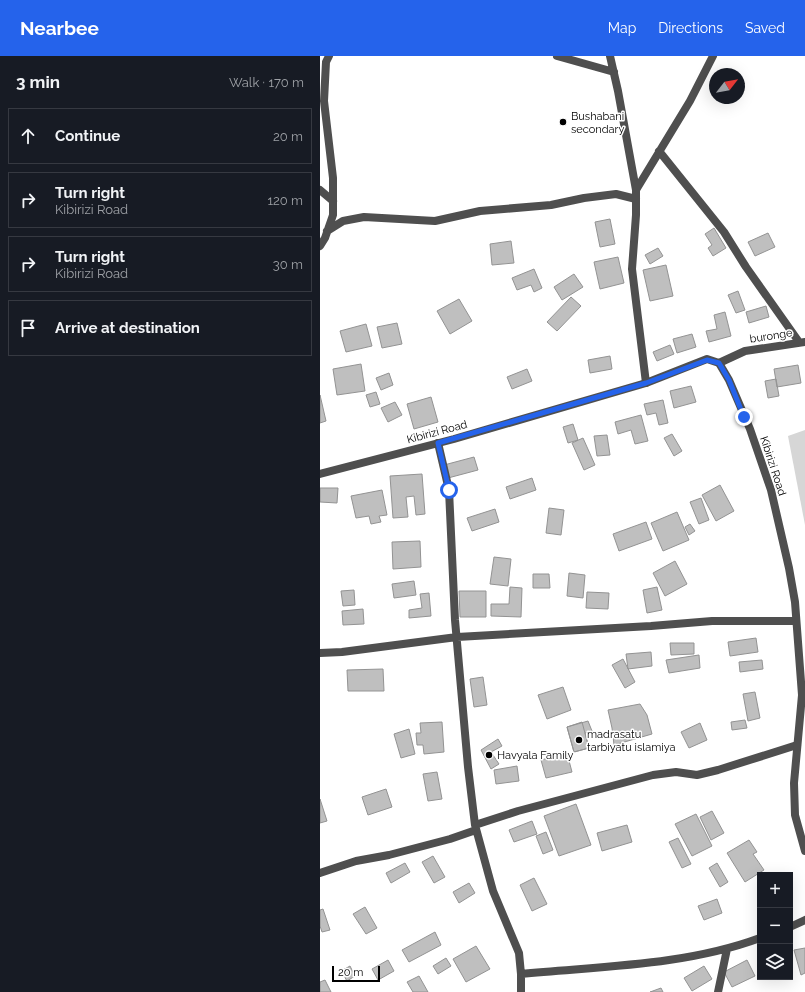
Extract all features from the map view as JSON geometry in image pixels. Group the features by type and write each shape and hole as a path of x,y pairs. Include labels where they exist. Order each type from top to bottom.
{"street":[{"path":"557,56 614,72"},
{"path":"610,56 636,190 632,269 646,383"},
{"path":"636,190 690,101 713,56"},
{"path":"320,246 325,238 333,215 333,178 324,101 325,61"},
{"path":"659,151 724,232 746,267 802,342"},
{"path":"320,190 333,202"},
{"path":"327,231 343,221 364,217 435,221 480,211 551,205 584,198 616,194 636,199"},
{"name":"buronge","path":"719,363 745,351 802,342"},
{"name":"Kibirizi Road","path":"320,474 438,443 646,383 707,360 719,363 729,380 750,429 771,490 789,568 795,602 802,695 794,783 795,815 805,850"},
{"path":"438,443 449,490 457,637 468,767 476,827 493,891 519,953 522,974 521,992"},
{"path":"320,653 342,652 457,637 643,627 712,621 796,621"},
{"path":"320,873 356,861 389,855 450,839 518,811 653,775 676,772 697,775 798,745"},
{"path":"793,926 805,920"},
{"path":"522,974 642,964 704,954 757,939"},
{"path":"718,992 727,948"}],"shaded area":[{"path":"805,430 805,525 788,436"}],"building":[{"path":"610,219 615,244 600,247 595,222"},
{"path":"714,228 726,248 713,256 708,248 712,245 705,234"},
{"path":"768,233 775,247 755,256 748,242"},
{"path":"511,241 514,263 492,265 490,244"},
{"path":"658,248 663,256 650,264 645,255"},
{"path":"618,257 624,283 600,289 594,262"},
{"path":"666,265 673,296 650,301 643,270"},
{"path":"534,269 542,288 534,292 531,285 517,290 512,278"},
{"path":"574,274 583,287 562,300 554,287"},
{"path":"738,291 745,310 736,313 728,295"},
{"path":"571,297 581,306 557,331 547,322"},
{"path":"459,299 472,321 450,334 437,311"},
{"path":"766,306 769,317 749,323 746,312"},
{"path":"725,312 731,336 709,342 706,331 717,329 714,315"},
{"path":"397,323 402,344 382,348 377,327"},
{"path":"366,324 372,346 346,352 340,331"},
{"path":"692,334 696,347 677,353 673,339"},
{"path":"670,345 674,354 657,361 653,352"},
{"path":"610,356 612,369 590,373 588,360"},
{"path":"361,364 365,391 337,395 333,369"},
{"path":"798,365 801,383 777,387 774,369"},
{"path":"527,369 532,381 512,389 507,377"},
{"path":"389,373 393,385 381,390 376,378"},
{"path":"776,379 779,396 768,398 765,381"},
{"path":"691,386 696,402 674,408 670,391"},
{"path":"376,392 380,404 370,407 366,395"},
{"path":"320,395 326,421 320,423"},
{"path":"431,397 438,422 414,429 407,404"},
{"path":"663,400 668,423 659,425 656,413 647,415 644,404"},
{"path":"395,402 402,415 388,422 381,408"},
{"path":"641,415 648,441 635,444 631,430 618,434 615,422"},
{"path":"573,424 578,440 568,443 563,427"},
{"path":"672,434 682,451 674,456 664,438"},
{"path":"607,435 610,455 597,456 594,436"},
{"path":"583,438 595,465 584,470 572,443"},
{"path":"474,457 478,470 448,478 444,465"},
{"path":"422,474 425,514 416,515 414,496 406,497 408,517 393,518 390,476"},
{"path":"532,478 536,490 510,499 506,487"},
{"path":"720,485 734,511 716,521 702,495"},
{"path":"320,488 338,488 337,503 320,502"},
{"path":"382,490 387,515 379,516 381,522 371,524 369,516 356,518 351,496"},
{"path":"701,498 709,520 699,524 690,502"},
{"path":"549,508 564,510 561,535 546,533"},
{"path":"495,509 499,522 472,531 467,518"},
{"path":"677,512 689,540 663,551 651,523"},
{"path":"646,522 652,539 619,551 613,534"},
{"path":"690,524 695,531 689,535 685,527"},
{"path":"420,541 421,567 393,569 392,542"},
{"path":"494,557 511,559 508,586 490,584"},
{"path":"675,561 687,584 665,596 653,573"},
{"path":"569,573 585,575 583,598 567,596"},
{"path":"533,574 549,574 550,588 533,588"},
{"path":"414,581 416,595 394,598 392,584"},
{"path":"510,587 522,588 521,617 491,616 491,604 509,604"},
{"path":"657,587 662,610 647,613 643,590"},
{"path":"354,590 355,605 343,606 341,591"},
{"path":"459,591 486,591 486,617 460,617"},
{"path":"587,592 609,593 608,609 586,608"},
{"path":"429,593 431,616 409,618 409,610 422,608 420,594"},
{"path":"363,609 364,624 343,625 342,611"},
{"path":"756,638 758,652 730,656 728,642"},
{"path":"670,643 694,643 694,654 671,655"},
{"path":"651,652 652,666 628,669 626,654"},
{"path":"699,655 700,668 669,673 666,660"},
{"path":"623,659 635,682 625,688 612,665"},
{"path":"762,660 763,669 740,672 739,662"},
{"path":"383,669 384,691 348,691 347,670"},
{"path":"483,677 487,705 474,707 470,679"},
{"path":"563,687 571,710 547,719 538,695"},
{"path":"755,692 760,718 748,721 743,694"},
{"path":"640,704 647,715 652,734 614,745 608,710"},
{"path":"745,720 747,728 732,730 731,722"},
{"name":"madrasatu tarbiyatu islamiya","path":"588,721 592,731 585,733 589,748 574,752 567,727"},
{"path":"442,722 444,752 424,754 423,745 417,745 416,733 421,733 420,723"},
{"name":"madrasatu tarbiyatu islamiya","path":"582,722 589,748 574,752 567,727"},
{"path":"700,723 707,740 689,748 681,732"},
{"path":"409,729 415,754 401,758 394,734"},
{"name":"Havyala Family","path":"498,739 502,746 491,752 499,764 491,769 481,750"},
{"path":"567,753 572,772 546,778 541,760"},
{"path":"517,766 519,781 496,784 494,770"},
{"path":"437,772 442,799 428,801 423,774"},
{"path":"386,789 392,807 368,815 362,797"},
{"path":"320,799 327,821 320,823"},
{"path":"576,804 591,845 559,856 544,816"},
{"path":"712,811 724,833 711,840 700,817"},
{"path":"696,814 712,846 692,856 675,824"},
{"path":"532,821 537,834 514,842 509,830"},
{"path":"627,825 632,842 602,851 597,833"},
{"path":"546,832 553,850 543,854 536,836"},
{"path":"678,838 691,864 682,868 669,842"},
{"path":"749,840 757,852 753,854 764,870 757,872 757,874 745,882 727,853"},
{"path":"433,856 445,877 434,883 422,862"},
{"path":"405,863 410,872 391,883 386,873"},
{"path":"717,863 728,882 720,887 709,868"},
{"path":"534,878 547,904 532,911 520,885"},
{"path":"469,883 475,893 459,903 453,892"},
{"path":"717,899 722,913 704,920 698,906"},
{"path":"365,907 377,928 366,934 353,914"},
{"path":"323,909 330,930 322,932 320,926 320,910"},
{"path":"435,932 441,945 409,962 402,950"},
{"path":"476,946 490,969 466,982 453,959"},
{"path":"805,948 805,973 801,975 794,950"},
{"path":"446,958 451,966 438,974 433,966"},
{"path":"388,960 394,971 378,980 372,969"},
{"path":"747,960 755,976 732,987 724,972"},
{"path":"350,966 355,976 347,981 341,971"},
{"path":"704,966 712,979 692,991 684,978"},
{"path":"419,976 428,992 413,992 407,982"},
{"path":"325,980 331,992 320,992 320,982"},
{"path":"661,988 663,992 650,992"}],"place":[{"name":"Bushabani secondary","path":"563,122"},
{"name":"madrasatu tarbiyatu islamiya","path":"579,740"},
{"name":"Havyala Family","path":"489,755"}],"route":[{"path":"449,490 438,443 646,383 707,360 719,363 729,380 744,417"}]}
